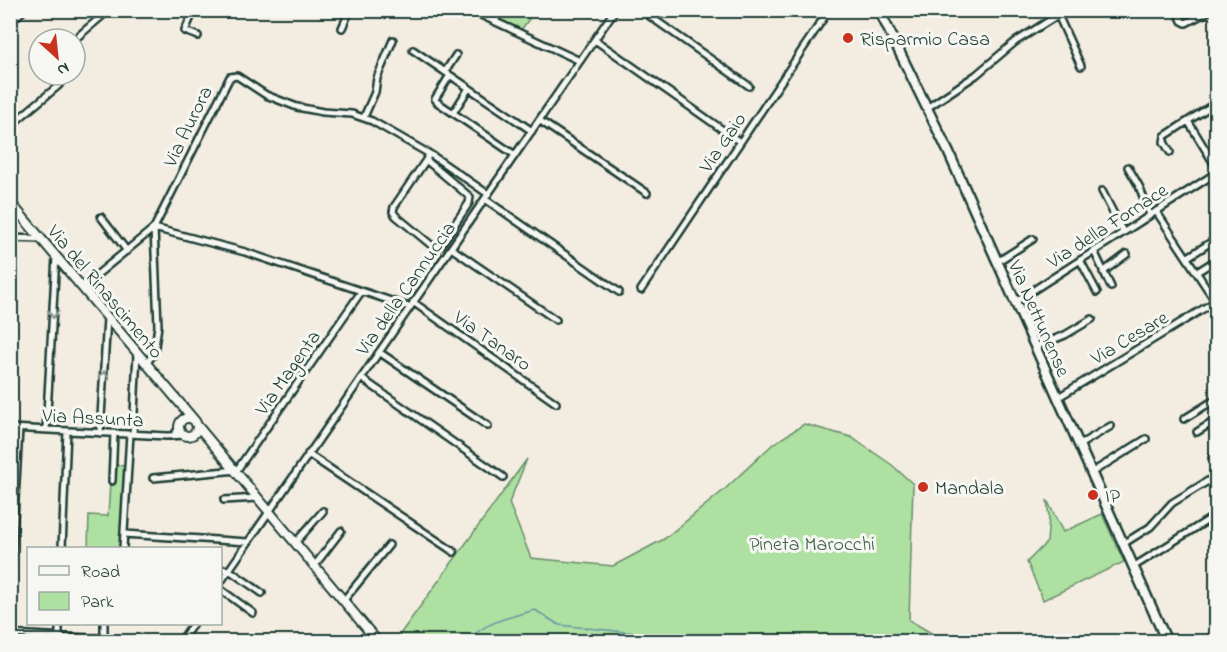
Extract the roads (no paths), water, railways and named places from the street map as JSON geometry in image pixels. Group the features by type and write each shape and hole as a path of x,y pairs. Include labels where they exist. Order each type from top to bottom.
{"main road":[{"name":"Via Nettunense","path":"879,10 927,108 1167,642"}],"street":[{"path":"10,22 24,10"},
{"path":"194,10 184,33 198,36"},
{"path":"342,28 350,10"},
{"path":"470,10 580,61"},
{"path":"495,21 501,10"},
{"name":"Via della Cannuccia","path":"222,580 615,10"},
{"path":"641,10 748,86"},
{"name":"Via Gaio","path":"641,290 829,10"},
{"path":"927,108 972,79 1015,42 1064,10"},
{"path":"1085,10 1089,13 1097,10"},
{"path":"1177,10 1182,21 1186,23 1211,10"},
{"path":"1058,15 1081,66"},
{"path":"87,29 102,16"},
{"path":"364,117 393,40"},
{"path":"595,40 740,142"},
{"path":"413,50 532,131"},
{"path":"456,55 436,101 515,155"},
{"name":"Via Aurora","path":"146,364 154,353 158,322 154,228 230,77 238,77 264,94 297,107 364,117 382,126 486,196 619,292"},
{"path":"10,126 57,87"},
{"path":"453,113 469,88"},
{"path":"1170,152 1164,142 1164,137 1216,106"},
{"path":"539,120 647,194"},
{"path":"1188,121 1216,167"},
{"path":"428,157 470,197 469,203 441,246 436,249 393,212 394,207 428,157"},
{"path":"1128,167 1139,186 1150,215"},
{"name":"Via della Fornace","path":"1015,302 1216,173"},
{"path":"1102,191 1123,232"},
{"name":"Via del Rinascimento","path":"10,202 237,470 378,642"},
{"path":"1156,211 1216,302"},
{"path":"101,217 127,251"},
{"path":"82,287 154,228 244,252 361,292 411,305"},
{"path":"10,238 41,239"},
{"path":"997,262 1033,239"},
{"path":"1188,257 1216,239"},
{"path":"451,248 556,320"},
{"path":"1094,251 1111,287"},
{"path":"1103,272 1127,254"},
{"path":"46,430 56,256"},
{"path":"1080,260 1097,292"},
{"path":"1197,272 1216,260"},
{"name":"Via Magenta","path":"237,470 361,292"},
{"name":"Via Cesare","path":"1058,398 1216,302"},
{"name":"Via Tanaro","path":"411,305 556,403"},
{"path":"100,433 107,317"},
{"path":"1035,347 1065,335 1092,319"},
{"path":"379,352 488,426"},
{"path":"123,547 137,353"},
{"path":"361,378 503,477"},
{"path":"1184,419 1216,399"},
{"path":"173,436 180,425 188,418 196,422 196,432 187,435 180,425 177,400"},
{"path":"1197,432 1216,420"},
{"path":"1079,445 1111,426"},
{"name":"Via Assunta","path":"10,428 187,435"},
{"path":"10,589 19,429"},
{"path":"62,547 67,431"},
{"path":"112,481 114,433"},
{"name":"Via del Rinascimento","path":"187,435 213,444"},
{"path":"1091,473 1146,439"},
{"path":"309,454 454,552"},
{"path":"153,478 237,470"},
{"path":"1123,544 1150,527 1172,503 1216,476"},
{"path":"224,500 259,498"},
{"path":"296,542 323,511"},
{"path":"1133,567 1216,515"},
{"path":"315,565 341,531"},
{"path":"124,534 248,542"},
{"path":"344,600 389,545"},
{"path":"222,569 230,570 262,593"},
{"path":"222,590 253,613"},
{"path":"59,625 59,636"},
{"path":"104,625 104,638"},
{"path":"182,641 192,625"},
{"path":"370,632 374,642"},
{"path":"10,634 165,642"},
{"path":"1203,642 1216,634"}],"waterway":[{"path":"466,642 489,625 535,610 559,625 682,638 689,642"}],"place":[{"name":"Risparmio Casa","path":"848,38"},
{"name":"Mandala","path":"923,487"},
{"name":"IP","path":"1093,495"}],"park label":[{"name":"Pineta Marocchi","path":"812,543"}]}
